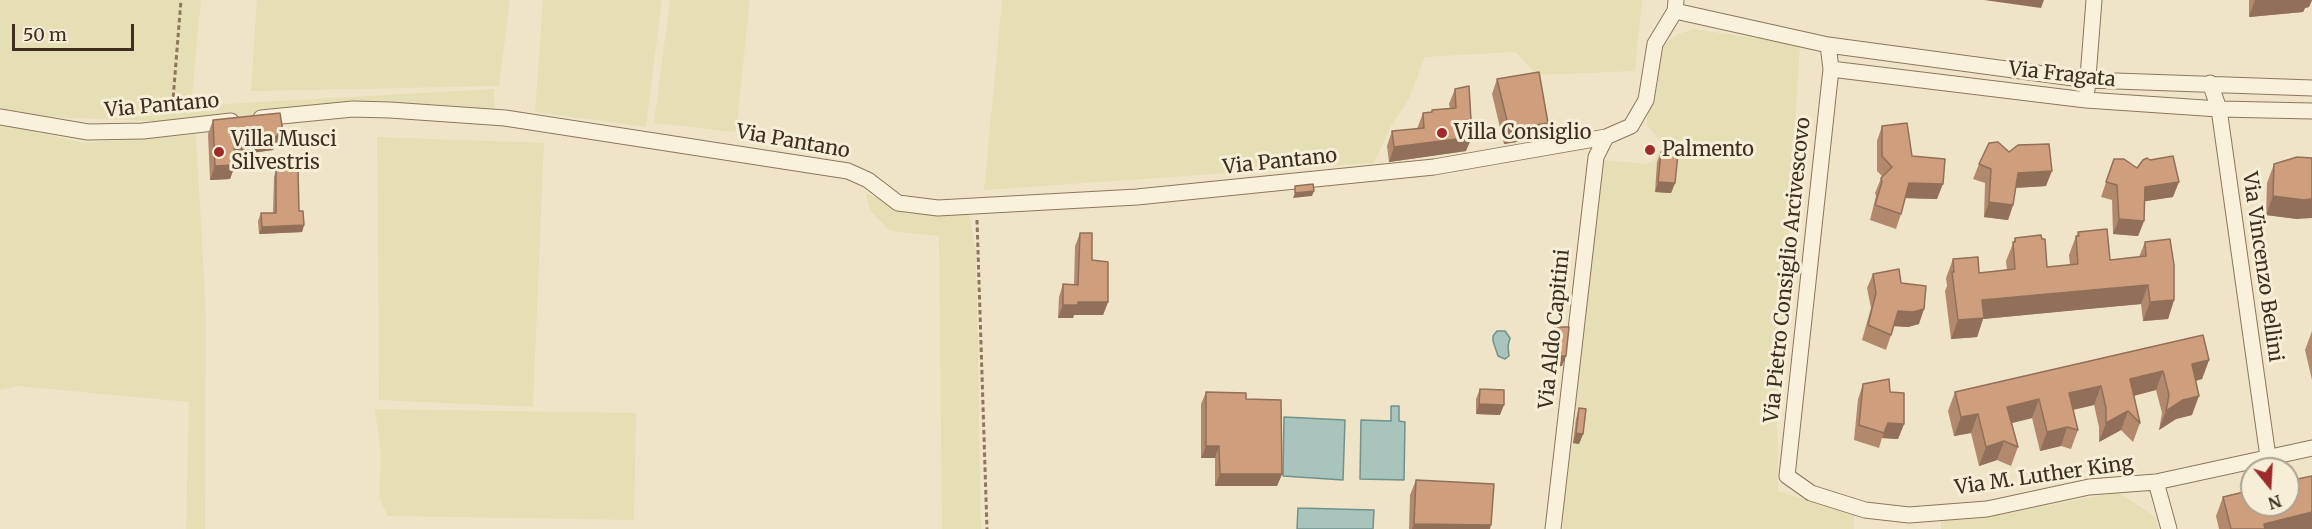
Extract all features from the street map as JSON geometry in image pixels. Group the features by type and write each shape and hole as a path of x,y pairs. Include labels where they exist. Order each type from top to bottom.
{"street":[{"path":"2086,100 2094,0"},
{"name":"Via Pantano","path":"0,117 88,132 170,129 353,109 505,118 848,171 868,180 898,202 938,208 1137,197 1434,167 1606,137 1631,126 1646,100 1656,44 1675,6"},
{"name":"Via Fragata","path":"1675,6 1828,45 2088,80 2312,88"},
{"path":"1828,45 1831,69"},
{"name":"Via Fragata","path":"1831,69 2086,100 2219,110 2312,111"},
{"name":"Via Pietro Consiglio Arcivescovo","path":"1788,476 1831,69"},
{"name":"Via Vincenzo Bellini","path":"2210,83 2219,110 2268,457"},
{"name":"Via Aldo Capitini","path":"1553,529 1596,157 1606,137"},
{"name":"Via M. Luther King","path":"2268,457 2312,448"},
{"name":"Via M. Luther King","path":"1788,476 1811,493 1865,510 1909,515 1988,508 2089,488 2156,482 2240,463"},
{"path":"2156,482 2169,529"}],"path":[{"path":"170,129 181,0"},
{"path":"977,206 987,529"}],"shaded area":[{"path":"0,0 201,0 191,106 494,89 495,113 174,122 47,117 0,108"},
{"path":"257,0 510,0 499,86 251,91"},
{"path":"543,0 662,0 646,127 535,112"},
{"path":"670,0 750,0 736,132 654,123"},
{"path":"1002,0 1642,0 1635,71 1537,75 1515,52 1425,57 1408,101 1390,128 1374,163 984,190"},
{"path":"1694,29 1800,45 1777,428 1778,491 1854,515 1854,529 1563,529 1566,443 1603,160 1647,164 1655,159 1664,145 1646,124 1660,52 1669,40 1678,34"},
{"path":"0,124 84,143 196,135 206,313 205,529 186,529 189,402 17,386 0,390"},
{"path":"377,137 544,143 533,407 379,400"},
{"path":"866,193 908,214 969,214 976,252 981,529 942,529 939,236 890,231 870,210"},
{"path":"375,409 636,413 634,520 388,516 379,497 381,455"},
{"path":"2118,492 2155,517 2159,529 1941,529 1941,520 2009,513"}],"water":[{"path":"1497,331 1505,331 1510,338 1509,356 1505,359 1498,356 1493,341 1493,336"},
{"path":"1391,406 1399,406 1399,421 1405,422 1404,480 1360,479 1361,420 1391,421"},
{"path":"1284,417 1345,420 1343,480 1283,476"},
{"path":"1298,508 1374,510 1373,529 1297,529"}],"building":[{"path":"1539,72 1548,123 1509,129 1497,79"},
{"path":"1469,86 1472,137 1394,147 1392,131 1424,128 1423,113 1456,108 1455,89"},
{"path":"280,113 283,132 278,132 278,136 234,142 235,165 215,166 213,120"},
{"path":"1907,123 1912,156 1945,159 1943,184 1909,183 1901,214 1875,205 1882,182 1881,178 1892,167 1882,156 1882,126"},
{"path":"1998,142 2009,152 2018,145 2049,144 2052,171 2018,173 2013,205 1989,202 1991,169 1979,164 1989,143"},
{"path":"1661,152 1678,154 1675,183 1658,182"},
{"path":"2173,156 2179,182 2145,187 2144,221 2119,219 2117,185 2106,182 2114,159 2124,159 2137,168 2147,158 2150,160"},
{"path":"2297,157 2312,158 2312,199 2273,196 2274,164"},
{"path":"276,170 298,170 299,211 303,211 304,225 262,227 261,213 276,213"},
{"path":"1313,184 1314,191 1295,193 1295,186"},
{"path":"2107,229 2110,260 2146,256 2145,242 2170,239 2174,265 2174,300 2150,302 2148,285 1982,300 1984,318 1958,320 1952,272 1954,272 1953,259 1978,257 1979,273 2015,269 2013,242 2015,238 2041,235 2042,239 2045,239 2047,267 2078,264 2076,236 2079,236 2078,232"},
{"path":"1080,233 1092,233 1092,260 1108,262 1108,302 1078,302 1078,305 1063,305 1063,284 1078,285"},
{"path":"1899,269 1901,283 1926,286 1924,309 1913,312 1898,311 1891,335 1868,325 1876,293 1873,274"},
{"path":"1555,327 1569,327 1566,356 1555,356"},
{"path":"2203,335 2209,360 2192,364 2199,396 2183,400 2166,411 2169,395 2163,371 2130,379 2140,423 2128,411 2106,423 2106,408 2101,386 2069,393 2078,430 2067,427 2047,432 2039,399 2007,407 2018,447 2004,441 1986,447 1978,414 1961,417 1955,392"},
{"path":"1889,379 1890,392 1904,393 1904,424 1888,423 1884,433 1859,425 1863,384"},
{"path":"1480,389 1504,390 1504,405 1479,404"},
{"path":"1206,392 1246,393 1246,399 1281,400 1282,474 1220,474 1219,446 1206,446"},
{"path":"1579,408 1586,409 1583,434 1576,433"},
{"path":"2312,476 2312,512 2300,515 2300,478"},
{"path":"1416,480 1494,484 1491,525 1414,524"},
{"path":"2240,493 2240,517 2292,517 2264,524 2265,529 2231,529 2223,497"}],"place":[{"name":"Villa Consiglio","path":"1442,133"},
{"name":"Palmento","path":"1650,150"},
{"name":"Villa Musci Silvestris","path":"219,152"}]}
